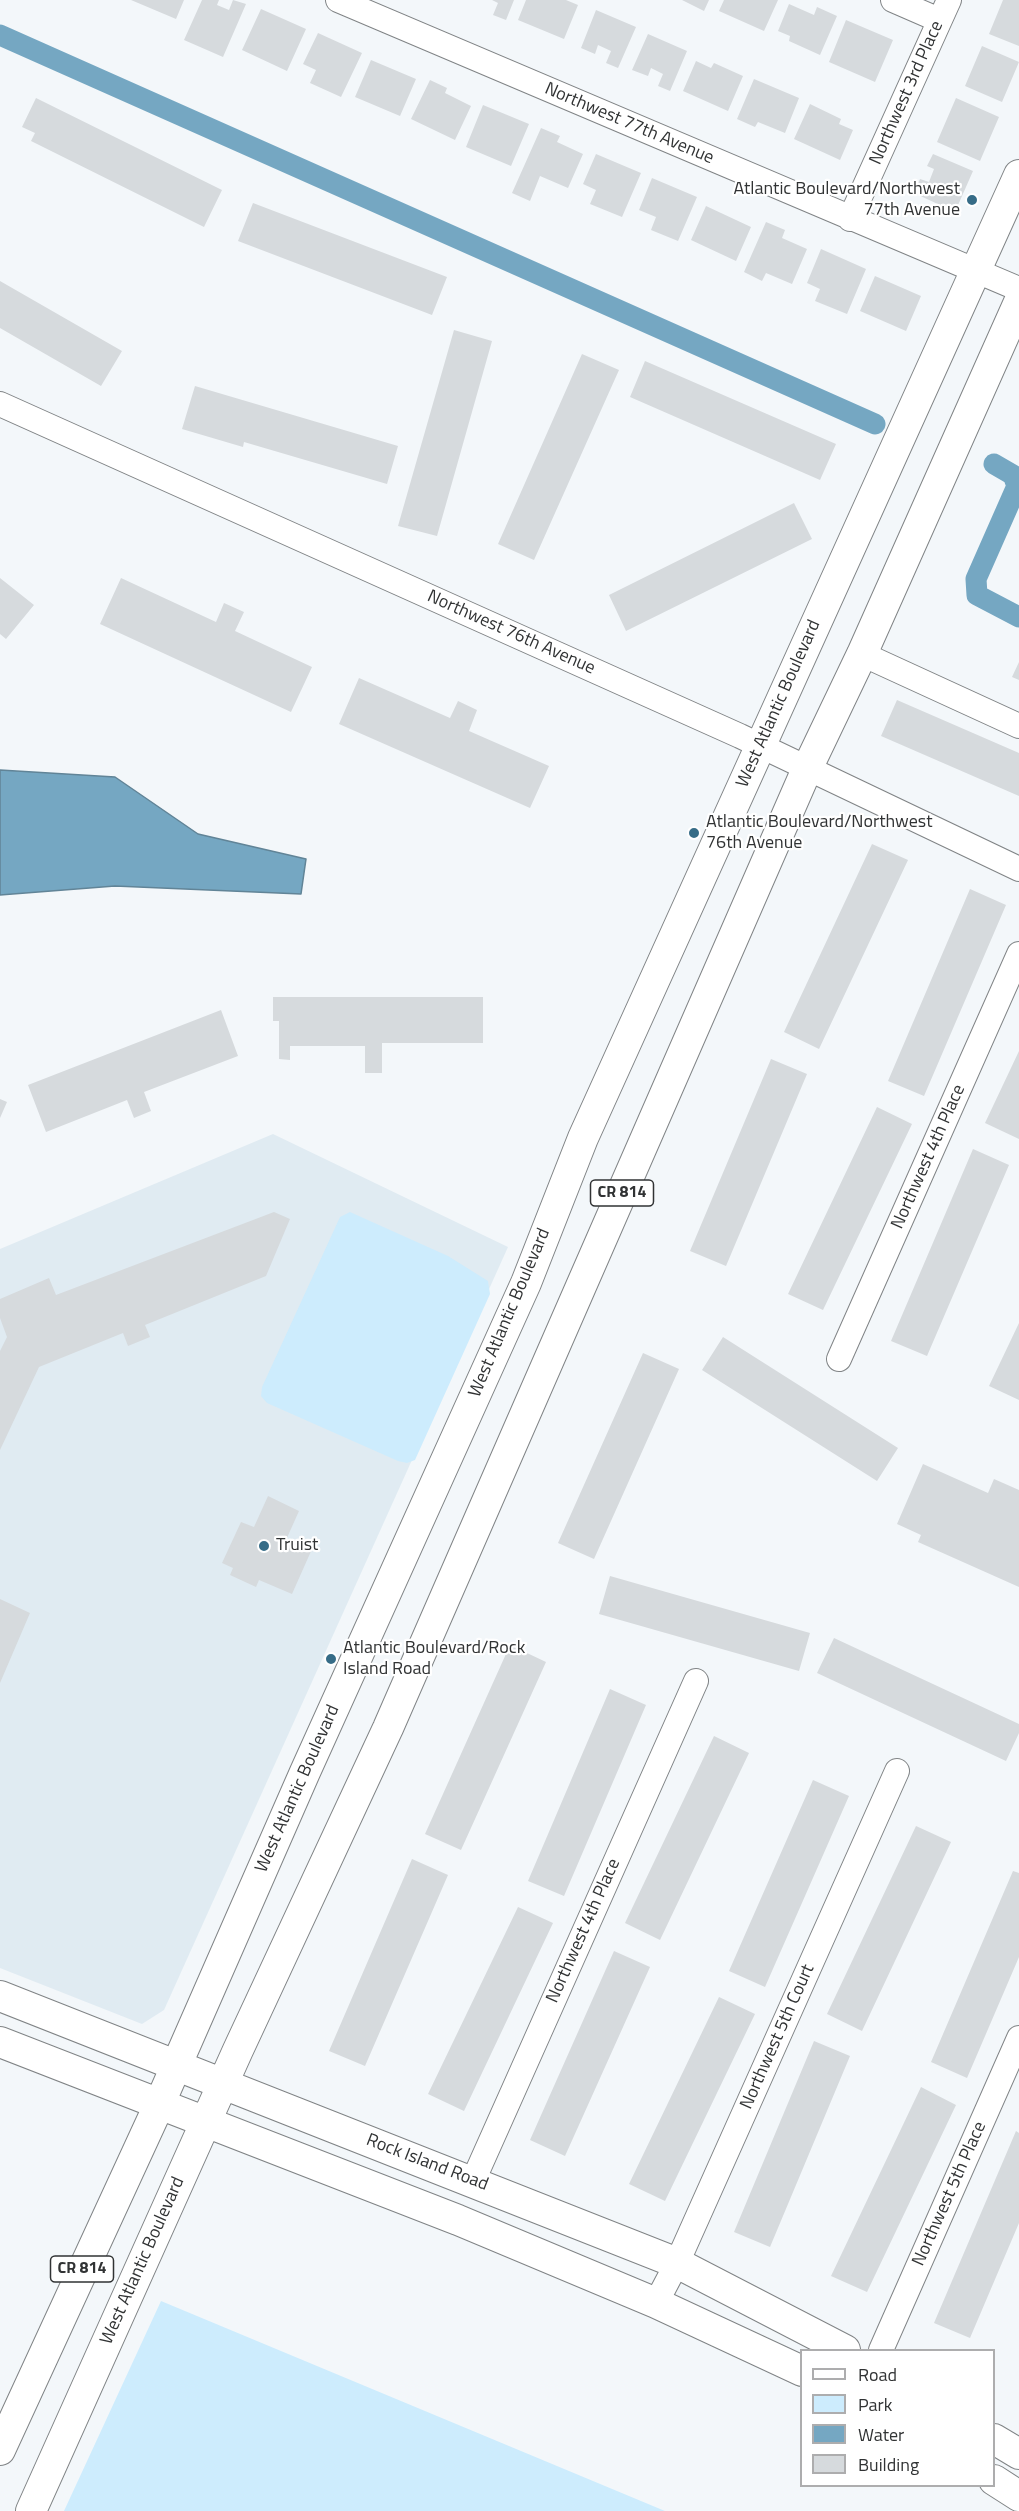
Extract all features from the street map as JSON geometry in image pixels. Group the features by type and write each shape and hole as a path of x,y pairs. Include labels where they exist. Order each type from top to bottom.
{"main road":[{"name":"West Atlantic Boulevard","path":"0,2450 159,2104 526,1283 583,1138 1019,176"},
{"name":"West Atlantic Boulevard","path":"31,2511 224,2083 388,1728 807,769 862,654 1019,302"},
{"name":"Rock Island Road","path":"0,1996 677,2263 844,2349"},
{"path":"0,2042 458,2220 656,2303 800,2371"},
{"path":"995,2440 1019,2454"},
{"path":"995,2481 1019,2496"}],"street":[{"name":"Northwest 77th Avenue","path":"338,0 1019,289"},
{"path":"893,0 944,10"},
{"name":"Northwest 3rd Place","path":"850,219 944,10"},
{"name":"Northwest 76th Avenue","path":"0,404 760,745 1019,868"},
{"path":"862,654 1019,726"},
{"name":"Northwest 4th Place","path":"839,1359 1019,954"},
{"name":"Northwest 4th Place","path":"473,2181 696,1681"},
{"name":"Northwest 5th Court","path":"656,2303 677,2263 897,1771"},
{"name":"Northwest 5th Place","path":"881,2349 1019,2038"}],"shaded area":[{"path":"273,1134 508,1247 164,2010 142,2024 0,1968 0,1249"}],"green space":[{"path":"350,1212 448,1256 488,1281 490,1294 415,1460 407,1463 267,1403 261,1396 262,1387 340,1217"},
{"path":"161,2301 665,2511 64,2511"}],"water":[{"path":"0,770 115,777 198,834 306,859 301,894 115,886 0,895"}],"building":[{"path":"131,0 184,0 176,19"},
{"path":"202,0 219,0 217,5 229,10 233,0 246,4 223,57 184,40"},
{"path":"492,0 514,0 506,20 493,15 498,3"},
{"path":"526,0 566,0 578,5 564,39 518,20"},
{"path":"682,0 709,0 704,11"},
{"path":"724,0 778,0 764,31 719,11"},
{"path":"1003,0 1019,0 1019,46 989,34"},
{"path":"789,4 814,15 817,7 837,16 820,55 789,41 790,36 778,31"},
{"path":"261,9 306,29 287,71 242,50"},
{"path":"596,10 636,27 618,68 606,63 611,51 598,45 595,54 581,48"},
{"path":"846,20 893,40 875,82 829,62"},
{"path":"318,33 362,53 341,97 310,83 316,70 303,64"},
{"path":"648,34 687,51 670,91 658,86 663,74 651,68 648,76 632,70"},
{"path":"982,46 1019,62 1002,102 965,86"},
{"path":"371,60 416,79 400,116 355,97"},
{"path":"696,61 711,68 714,63 743,76 728,111 683,91"},
{"path":"754,79 799,98 785,133 758,122 755,127 737,119"},
{"path":"430,80 447,88 445,93 471,106 455,140 411,119"},
{"path":"36,98 222,190 204,227 31,141 35,133 22,127"},
{"path":"956,98 999,117 980,161 937,142"},
{"path":"810,104 841,119 839,124 853,130 840,160 794,139"},
{"path":"483,105 529,124 511,166 466,147"},
{"path":"541,128 560,136 557,142 583,154 568,188 540,176 530,201 512,193"},
{"path":"596,154 641,173 622,217 590,204 596,190 583,184"},
{"path":"933,154 973,171 955,212 914,193 920,179 929,182 934,169 927,166"},
{"path":"652,178 697,197 678,241 651,230 656,217 639,210"},
{"path":"253,203 447,277 432,315 238,241"},
{"path":"706,206 751,227 736,261 691,240"},
{"path":"766,222 785,230 782,238 807,249 792,284 766,273 762,281 744,272"},
{"path":"821,249 866,269 847,314 815,301 820,289 807,283"},
{"path":"875,276 921,296 906,331 860,311"},
{"path":"0,281 122,351 101,386 0,328"},
{"path":"454,330 492,341 437,536 398,526"},
{"path":"582,354 619,370 534,560 498,544"},
{"path":"645,361 836,444 820,480 630,397"},
{"path":"195,386 398,446 387,484 244,442 243,447 182,429"},
{"path":"794,503 812,539 626,631 609,595"},
{"path":"0,578 34,605 6,639 0,634"},
{"path":"121,578 216,622 224,603 244,612 235,631 312,667 291,712 100,624"},
{"path":"1019,662 1019,680 1012,677"},
{"path":"359,678 450,718 458,701 477,710 469,731 549,766 530,808 339,724"},
{"path":"897,700 1019,753 1019,796 881,736"},
{"path":"872,844 908,860 819,1049 784,1032"},
{"path":"970,889 1006,905 924,1096 888,1081"},
{"path":"273,997 483,997 483,1043 382,1043 382,1073 365,1073 365,1046 290,1046 290,1060 279,1059 279,1021 273,1021"},
{"path":"221,1010 238,1056 144,1092 151,1111 134,1118 127,1100 46,1132 28,1085"},
{"path":"1019,1051 1019,1139 985,1123"},
{"path":"771,1059 807,1074 726,1266 690,1251"},
{"path":"0,1099 7,1102 0,1118"},
{"path":"877,1107 912,1124 823,1310 788,1294"},
{"path":"973,1149 1009,1165 927,1356 891,1341"},
{"path":"274,1212 290,1219 266,1276 145,1325 150,1337 128,1346 123,1333 39,1367 0,1450 0,1351 7,1337 0,1318 0,1299 49,1278 56,1295"},
{"path":"1019,1323 1019,1400 989,1386"},
{"path":"723,1337 898,1448 877,1481 702,1370"},
{"path":"643,1353 679,1369 594,1559 558,1543"},
{"path":"923,1464 988,1493 994,1479 1019,1490 1019,1587 918,1542 921,1535 897,1524"},
{"name":"Truist","path":"268,1496 299,1511 286,1540 312,1549 292,1594 259,1580 256,1587 230,1575 233,1568 222,1563 241,1522 254,1527"},
{"path":"610,1576 810,1633 799,1671 599,1614"},
{"path":"0,1599 30,1613 0,1683"},
{"path":"834,1638 1019,1724 1019,1733 1006,1761 817,1673"},
{"path":"510,1645 546,1662 461,1850 425,1834"},
{"path":"610,1689 646,1705 564,1896 528,1881"},
{"path":"714,1736 749,1753 660,1940 625,1923"},
{"path":"813,1780 849,1796 765,1987 729,1971"},
{"path":"916,1826 951,1842 862,2031 827,2014"},
{"path":"412,1859 448,1875 365,2066 329,2051"},
{"path":"1013,1871 1019,1873 1019,1957 967,2078 931,2062"},
{"path":"518,1907 553,1923 464,2111 428,2094"},
{"path":"614,1951 650,1967 565,2156 530,2140"},
{"path":"719,1997 755,2014 665,2201 629,2184"},
{"path":"814,2041 850,2056 770,2247 734,2232"},
{"path":"921,2087 956,2105 867,2292 831,2276"},
{"path":"1016,2131 1019,2133 1019,2223 970,2338 934,2323"}],"waterway":[{"path":"0,35 875,424"},
{"path":"994,464 1013,475 1017,486 976,579 977,595 1019,617"}],"place":[{"name":"Atlantic Boulevard/Northwest 77th Avenue","path":"972,200"},
{"name":"Atlantic Boulevard/Northwest 76th Avenue","path":"694,833"},
{"name":"Truist","path":"264,1546"},
{"name":"Atlantic Boulevard/Rock Island Road","path":"331,1659"}]}
